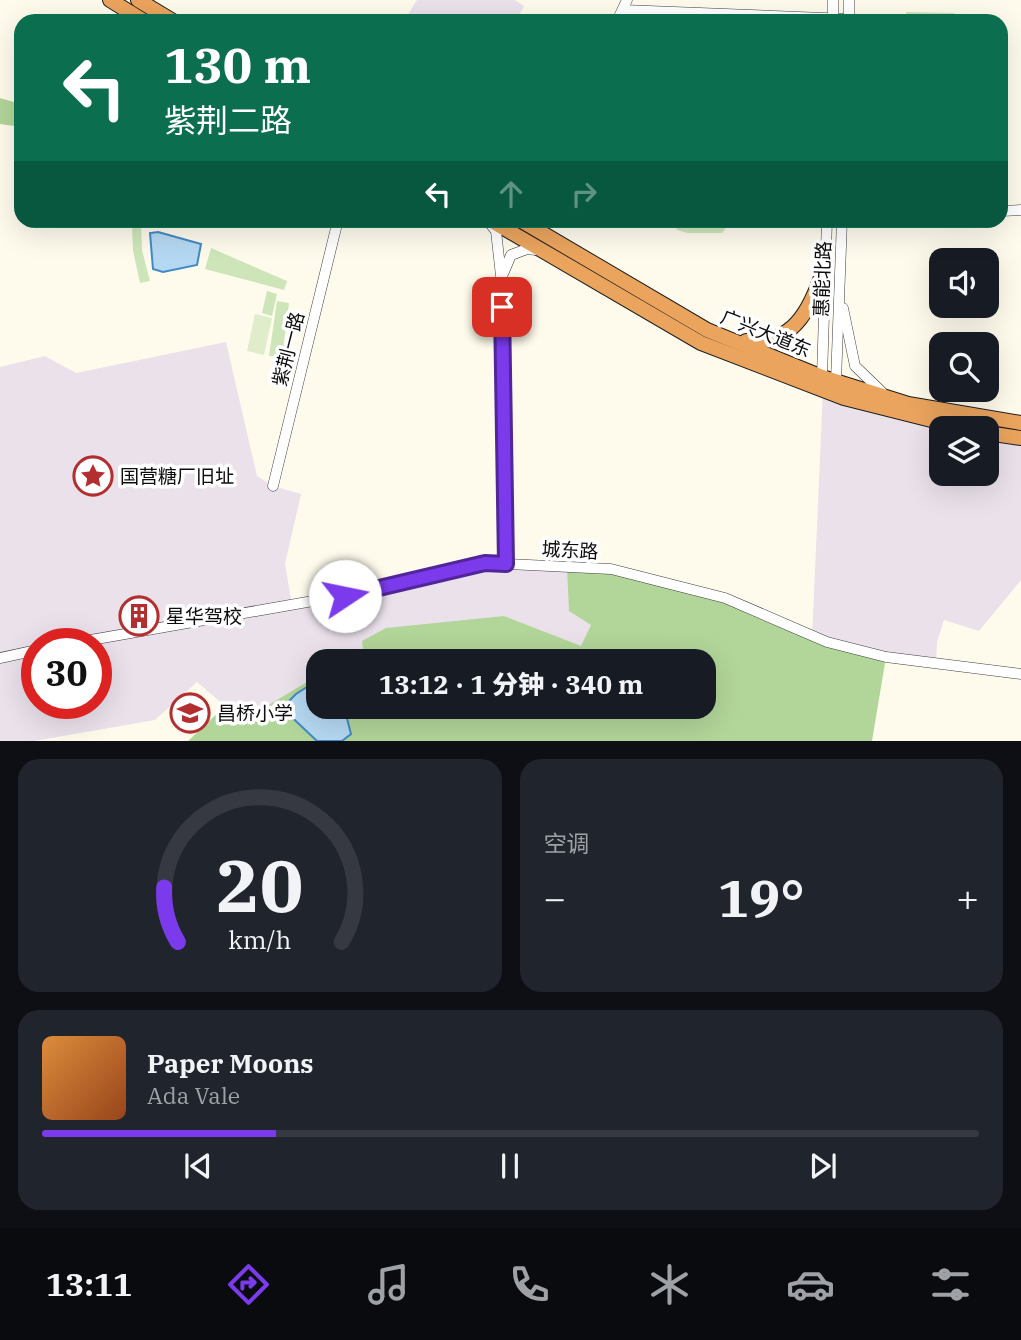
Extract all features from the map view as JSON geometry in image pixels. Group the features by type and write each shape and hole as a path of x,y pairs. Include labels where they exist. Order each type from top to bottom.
{"highway":[{"path":"110,0 133,14"},
{"path":"138,0 161,14"},
{"name":"广兴大道东","path":"503,228 701,343 844,398 929,419"},
{"name":"广兴大道东","path":"534,228 707,330 829,379 908,404 1021,424"},
{"path":"733,339 763,342 778,340 790,331 817,291 825,263"},
{"path":"999,435 1021,438"}],"street":[{"path":"625,5 750,14"},
{"name":"紫荆一路","path":"273,486 336,228"},
{"path":"494,228 502,285 506,564"},
{"name":"惠能北路","path":"827,228 825,263 829,379"},
{"name":"惠能北路","path":"829,379 840,274 842,228"},
{"path":"502,285 505,266 511,255 527,249 543,251"},
{"path":"840,274 847,338 855,366 879,391 908,404"},
{"name":"城东路","path":"112,636 398,586 485,563 611,569 725,598 812,639 886,657 1021,674"},
{"path":"0,658 21,653"}],"shaded area":[{"path":"417,0 515,0 524,6 520,14 408,14"},
{"path":"226,342 257,476 273,486 301,494 285,564 292,605 485,563 567,567 591,625 582,647 504,616 362,641 363,649 306,649 306,684 247,718 225,706 197,682 155,720 34,741 0,741 0,367 45,356 76,373"},
{"path":"823,390 929,425 929,486 999,486 999,435 1021,438 1021,580 979,631 944,620 937,642 936,664 812,639"}],"green space":[{"path":"906,12 955,13 955,14"},
{"path":"0,98 14,102 14,126 0,124"},
{"path":"132,228 141,228 142,250 150,281 140,283 133,251"},
{"path":"726,228 722,233 688,233 677,230"},
{"path":"211,248 287,281 284,290 205,269"},
{"path":"267,291 277,294 272,316 262,313"},
{"path":"277,301 289,303 282,357 269,356"},
{"path":"255,314 272,318 264,355 247,351"},
{"path":"567,567 611,569 725,598 812,638 886,657 872,741 188,741 225,706 247,718 306,683 306,719 716,719 716,649 363,649 362,641 386,628 504,616 581,646 591,625 569,611"}],"water":[{"path":"158,232 201,244 197,265 163,272 153,269 150,233"},
{"path":"306,688 306,719 347,719 351,734 342,741 317,741 282,708"}],"place":[{"name":"国营糖厂旧址","path":"93,476"},
{"name":"星华驾校","path":"139,616"},
{"name":"昌桥小学","path":"190,713"}],"route":[{"path":"345,596 398,586 485,563 506,564 502,307"}]}
